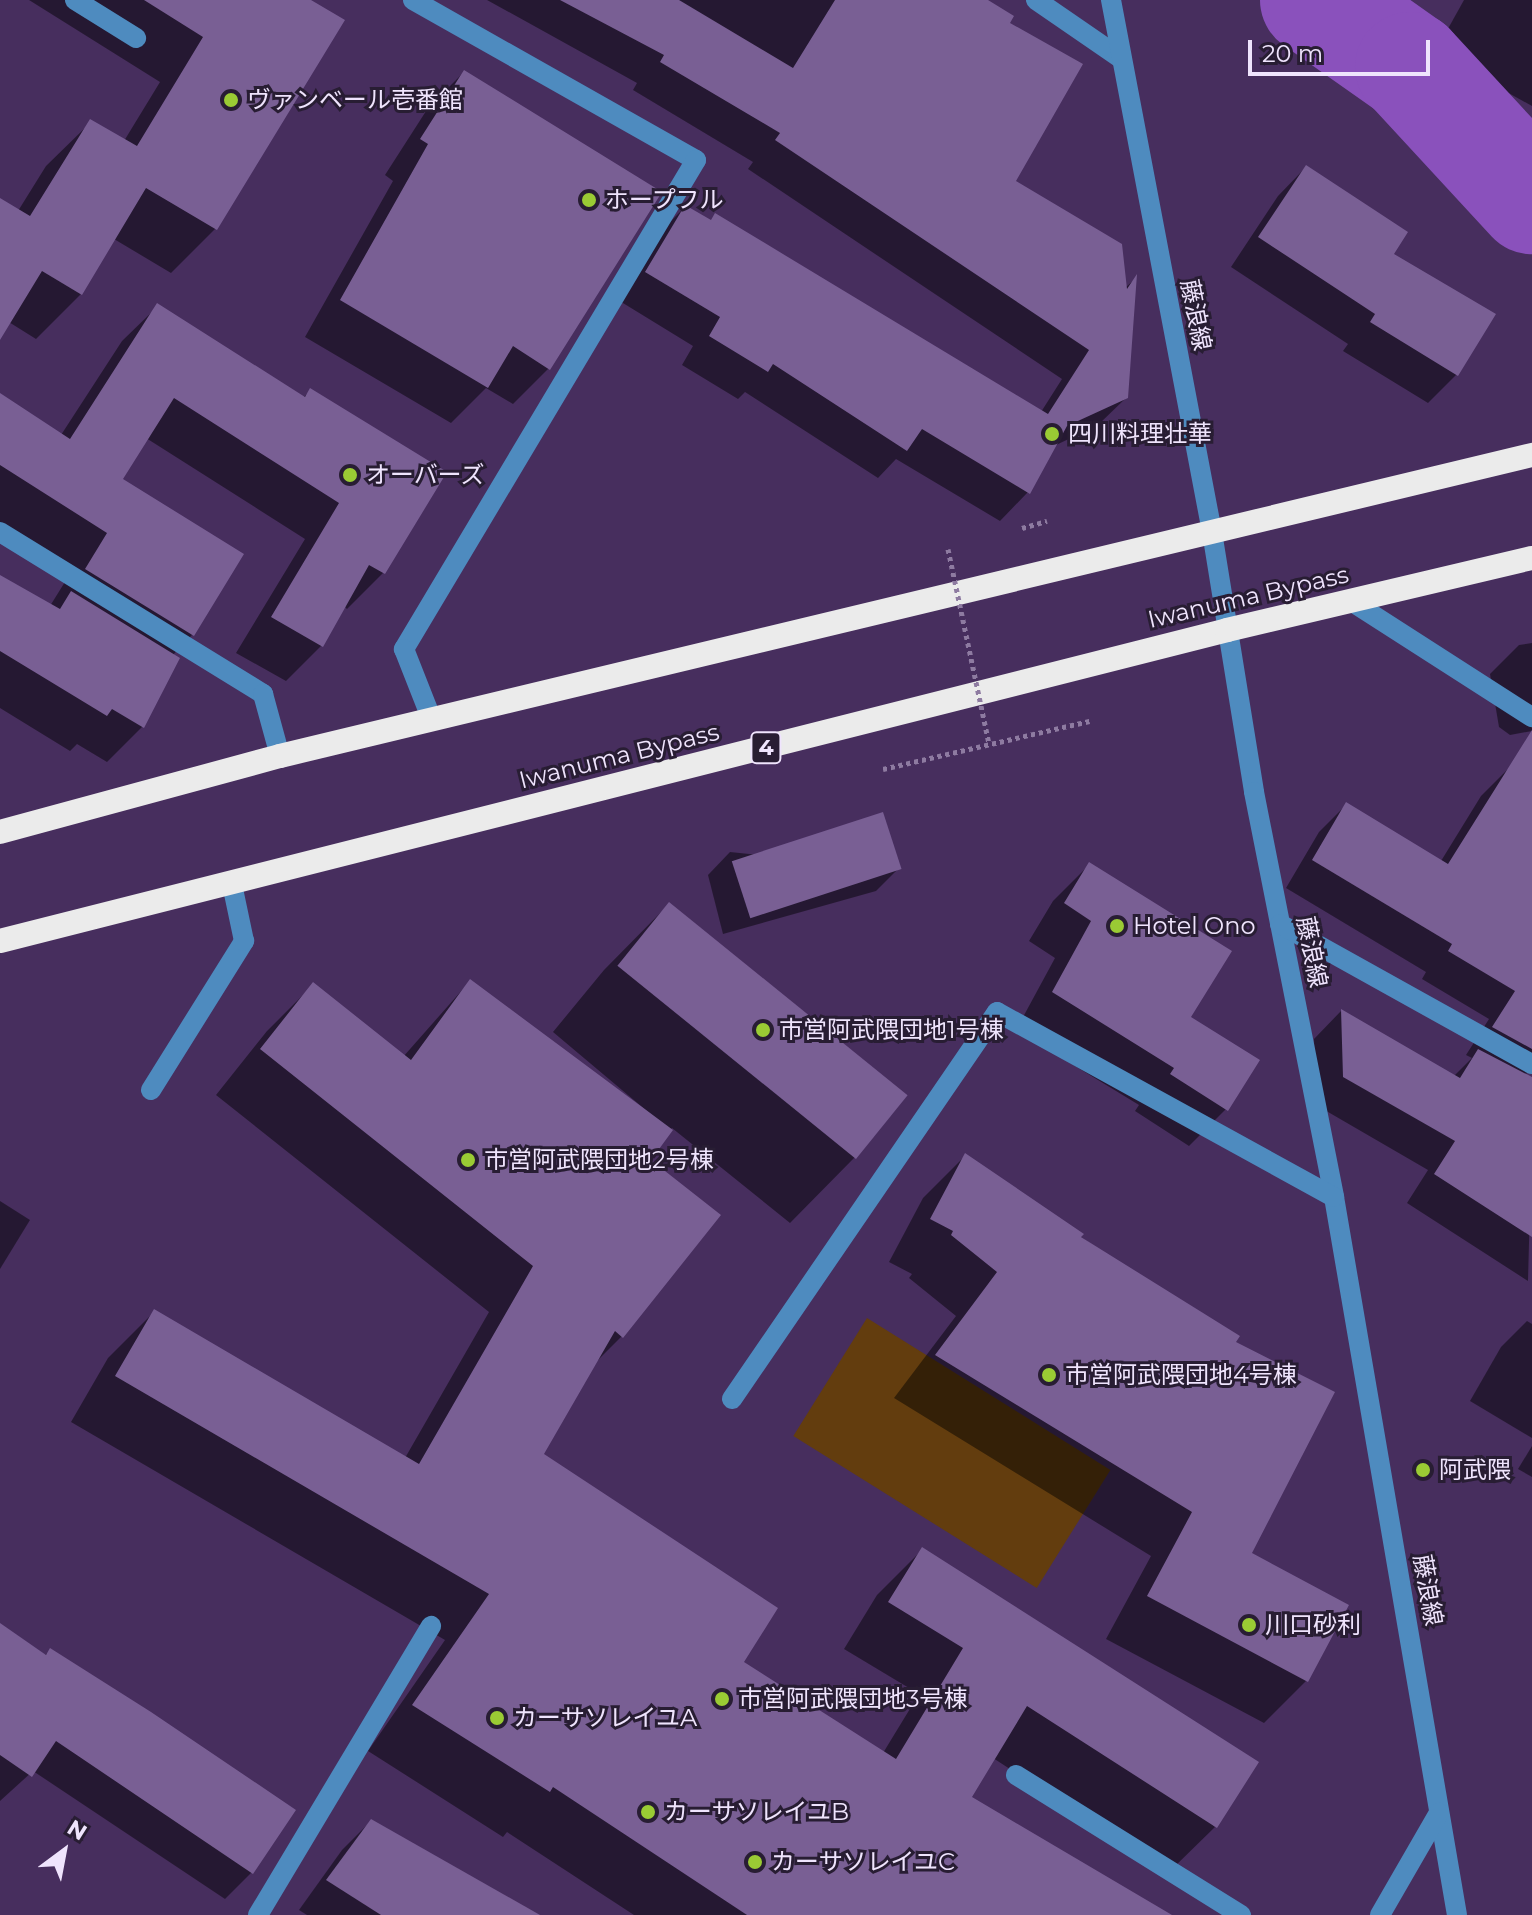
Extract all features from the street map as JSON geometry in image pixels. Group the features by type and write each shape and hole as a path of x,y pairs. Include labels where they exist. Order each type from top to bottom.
{"highway":[{"path":"0,832 280,756 1532,455"},
{"name":"Iwanuma Bypass","path":"0,941 1227,630 1532,558"}],"street":[{"path":"75,0 136,38"},
{"path":"413,0 696,160 404,649 432,720"},
{"path":"1036,0 1119,57"},
{"name":"藤浪線","path":"1111,0 1119,57 1212,532 1280,924 1334,1197 1457,1915"},
{"path":"0,532 263,694 280,756"},
{"path":"1351,601 1532,717"},
{"path":"151,1090 244,941 232,884"},
{"path":"1280,924 1532,1064"},
{"path":"732,1399 997,1012 1334,1197"},
{"path":"258,1915 431,1626"},
{"path":"1016,1775 1241,1915"},
{"path":"1380,1915 1439,1813"}],"path":[{"path":"948,549 989,744"},
{"path":"883,769 1089,721"}],"shaded area":[{"path":"867,1318 1110,1470 1037,1588 793,1436"}],"building":[{"name":"ヴァンベール壱番館","path":"144,0 311,0 345,20 217,230 146,188 82,295 42,271 0,340 0,198 30,216 90,119 137,146 203,37"},
{"path":"560,0 679,0 793,68 835,0 988,0 1014,16 1010,23 1083,64 1016,181 1122,244 1127,289 1137,274 1128,398 1067,426 1030,494 922,429 907,451 773,364 768,372 709,336 720,317 645,272 685,205 711,220 715,213 1048,414 1089,350 775,140 780,133 660,62 664,55"},
{"path":"464,70 662,192 550,370 513,346 488,388 340,300 428,144 420,139"},
{"path":"1306,165 1408,232 1394,254 1496,314 1458,376 1370,322 1375,314 1258,237"},
{"path":"157,303 305,397 310,388 447,472 385,574 369,565 323,647 271,617 339,503 174,398 123,479 244,554 194,636 85,569 107,533 0,465 0,393 70,439"},
{"path":"0,575 60,609 71,591 180,658 144,728 112,709 107,716 0,651"},
{"path":"1532,730 1532,1049 1492,1027 1515,991 1448,951 1452,944 1312,860 1346,802 1448,864"},
{"path":"883,812 902,869 750,918 732,861"},
{"path":"1089,862 1232,951 1191,1017 1260,1060 1228,1111 1170,1074 1174,1068 1052,992 1091,921 1064,903"},
{"name":"市営阿武隈団地1号棟","path":"669,902 908,1095 856,1159 617,966"},
{"path":"470,979 673,1130 651,1160 721,1215 623,1338 615,1331 544,1454 778,1608 744,1662 896,1759 963,1648 888,1602 922,1547 1259,1762 1217,1828 1027,1706 972,1797 1172,1915 747,1915 553,1787 550,1792 412,1705 489,1594 115,1376 154,1309 419,1464 533,1266 260,1049 313,982 411,1060"},
{"path":"1341,1009 1460,1078 1478,1049 1532,1077 1532,1237 1434,1174 1455,1141 1343,1077"},
{"path":"965,1153 1084,1234 1081,1237 1240,1336 1236,1342 1335,1392 1252,1553 1349,1605 1308,1682 1147,1596 1192,1512 935,1355 997,1272 951,1235 953,1231 930,1219"},
{"path":"0,1623 46,1655 50,1648 296,1810 253,1874 56,1741 32,1777 0,1755"},
{"path":"371,1819 540,1915 381,1915 326,1880"}],"waterway":[{"path":"1315,0 1410,67 1532,199"}],"place":[{"name":"ヴァンベール壱番館","path":"231,100"},
{"name":"ホープフル","path":"589,200"},
{"name":"四川料理壮華","path":"1052,434"},
{"name":"オーバーズ","path":"350,475"},
{"name":"Hotel Ono","path":"1117,926"},
{"name":"市営阿武隈団地1号棟","path":"763,1030"},
{"name":"市営阿武隈団地2号棟","path":"468,1160"},
{"name":"市営阿武隈団地4号棟","path":"1049,1375"},
{"name":"阿武隈","path":"1423,1470"},
{"name":"川口砂利","path":"1249,1625"},
{"name":"市営阿武隈団地3号棟","path":"722,1699"},
{"name":"カーサソレイユA","path":"497,1718"},
{"name":"カーサソレイユB","path":"648,1812"},
{"name":"カーサソレイユC","path":"755,1862"}]}
